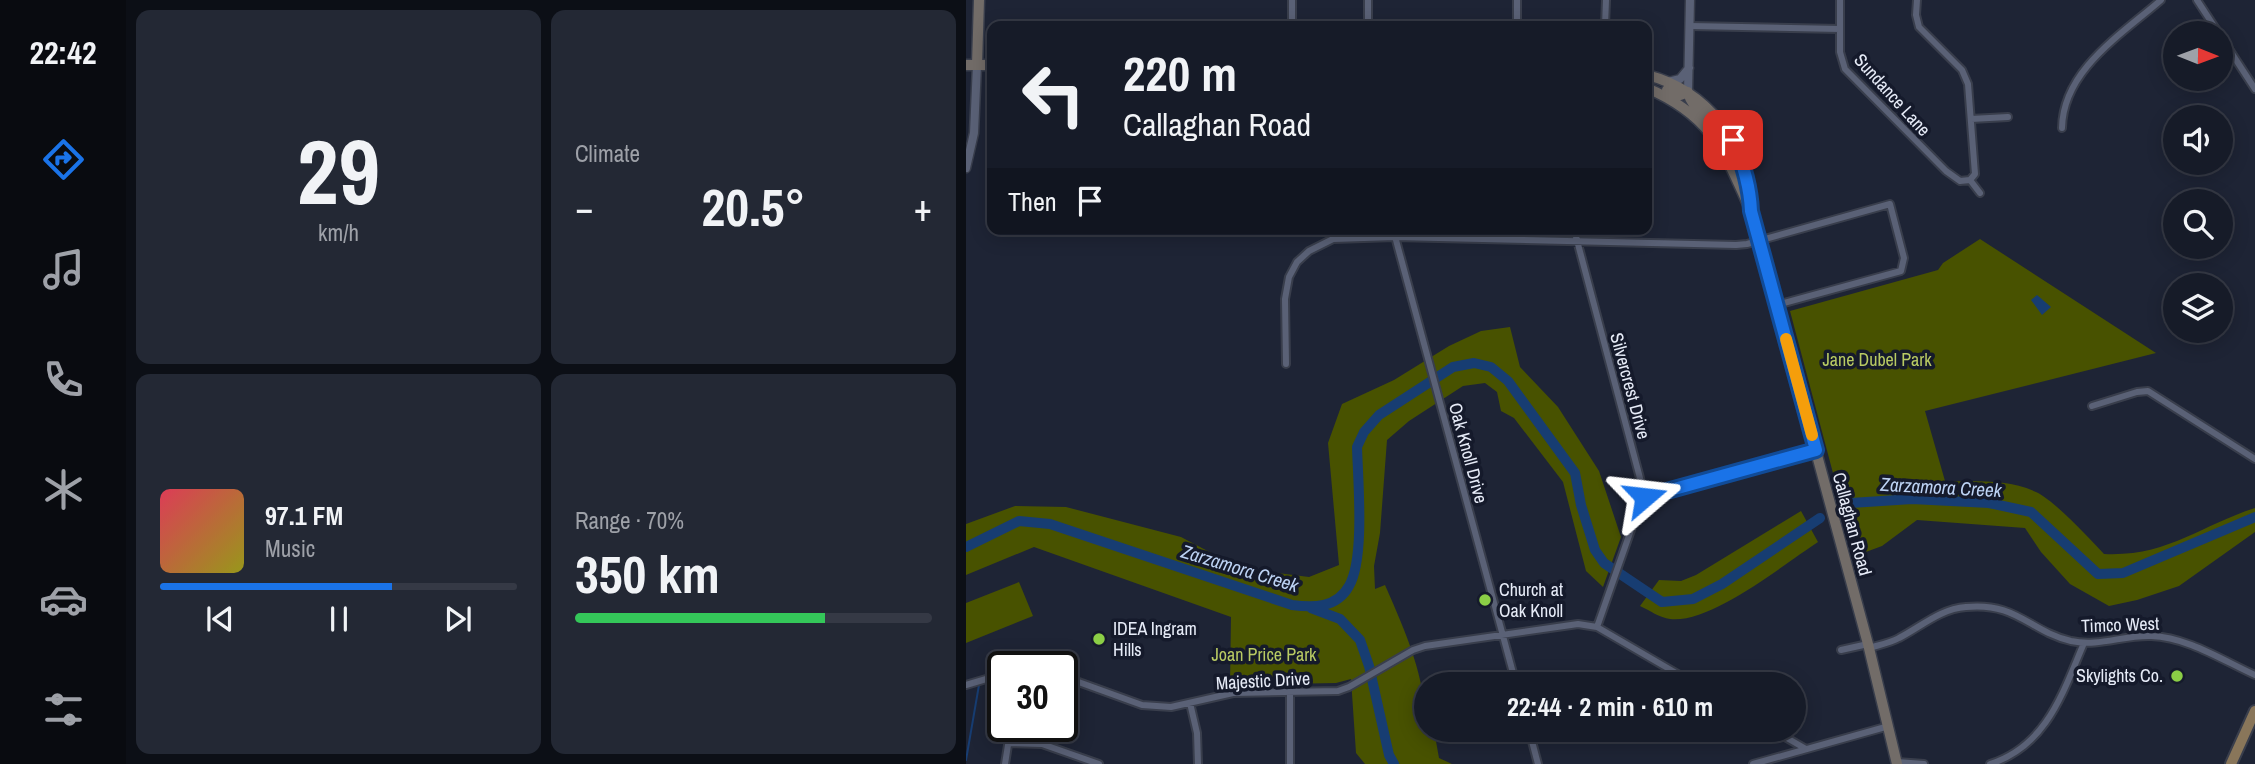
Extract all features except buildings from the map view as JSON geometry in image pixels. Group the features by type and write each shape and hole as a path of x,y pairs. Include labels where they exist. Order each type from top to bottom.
{"main road":[{"path":"972,65 979,0"},
{"name":"Callaghan Road","path":"1652,77 1688,92 1709,109 1733,140 1750,193 1751,211"},
{"path":"1652,84 1680,95 1688,92 1690,102 1714,125 1726,143 1740,175 1744,195"},
{"name":"Callaghan Road","path":"1652,91 1685,108 1709,131 1728,157 1751,211 1897,763"},
{"path":"2231,764 2255,711"}],"street":[{"path":"1292,0 1292,21"},
{"path":"1367,21 1368,0"},
{"path":"1517,0 1517,21"},
{"path":"1605,21 1606,0"},
{"path":"1688,92 1690,0"},
{"name":"Sundance Lane","path":"1840,0 1841,60 1849,74 1945,172 1960,181 1970,180"},
{"path":"1917,0 1916,15 1919,27 1962,71 1969,89 1975,174 1970,180 1980,193"},
{"path":"2062,128 2065,106 2078,77 2099,53 2161,0"},
{"path":"2197,0 2255,89"},
{"path":"1689,26 1840,29"},
{"path":"1962,71 1969,63"},
{"path":"966,168 974,133 972,65"},
{"path":"1668,82 1681,79 1689,68"},
{"path":"1971,119 2008,117"},
{"path":"1446,235 1736,244 1890,204 1905,263 1901,271 1777,304"},
{"path":"1286,364 1286,289 1289,277 1314,247 1333,239 1374,235"},
{"name":"Oak Knoll Drive","path":"1395,235 1513,672"},
{"name":"Silvercrest Drive","path":"1575,235 1645,497"},
{"path":"2092,406 2148,391 2255,459"},
{"path":"1597,627 1639,507 1645,497 1816,450"},
{"name":"Timco West","path":"1841,650 1893,640 1943,612 1976,606 2008,610 2057,636 2084,643 2144,636 2171,638 2255,675"},
{"name":"Majestic Drive","path":"1078,682 1142,705 1171,707 1222,694 1332,692 1343,690 1413,650 1425,646 1566,625 1597,627 1674,672"},
{"path":"1990,764 2016,752 2042,729 2054,710 2084,643"},
{"path":"966,685 987,679"},
{"path":"1290,692 1290,764"},
{"path":"1190,703 1197,733 1198,764"},
{"path":"1753,764 1889,726"},
{"path":"1532,742 1538,764"},
{"path":"1793,742 1806,750"},
{"path":"1005,764 1008,743 1042,744 1099,764"},
{"path":"1897,763 1924,764"}],"green space":[{"name":"Jane Dubel Park","path":"1980,239 2156,353 1925,411 1945,481 2003,483 2036,492 2062,511 2104,554 2126,554 2165,546 2255,508 2255,532 2179,586 2109,606 2070,584 2041,552 2025,528 1917,520 1882,546 1855,556 1790,311 1938,270 1943,263"},
{"name":"Joan Price Park","path":"1510,327 1520,367 1558,407 1599,471 1621,537 1603,587 1586,571 1563,482 1514,418 1501,411 1497,392 1485,383 1463,386 1409,421 1387,440 1380,533 1374,566 1375,589 1385,585 1419,672 1414,672 1414,742 1436,742 1439,758 1452,764 1365,764 1356,753 1351,679 1336,683 1230,685 1231,617 1034,547 966,575 966,524 1015,506 1066,507 1181,537 1240,568 1309,577 1339,565 1328,443 1342,404 1394,380 1449,346 1481,331"},
{"path":"1801,511 1818,542 1747,591 1706,612 1687,618 1670,619 1658,616 1640,606 1659,580 1681,581 1696,575"},
{"path":"1019,582 1033,616 966,643 966,603"}],"water":[{"path":"2037,295 2051,307 2042,315 2031,300"}],"waterway":[{"name":"Zarzamora Creek","path":"966,547 1019,521 1050,524 1292,605 1324,605 1344,593 1354,574 1359,539 1357,447 1364,432 1379,415 1453,367 1474,363 1491,367 1508,381 1575,473 1581,505 1595,550 1604,563 1662,602 1693,599 1722,584 1820,518"},
{"name":"Zarzamora Creek","path":"1842,508 1851,503 1912,499 1989,503 2031,512 2098,574 2123,573 2255,517"},
{"path":"1311,608 1340,619 1360,640 1369,666 1389,755 1394,764"},
{"path":"966,760 979,685"}],"slow traffic":[{"path":"1786,339 1812,435"}],"place":[{"name":"Church at Oak Knoll","path":"1485,600"},
{"name":"IDEA Ingram Hills","path":"1099,639"},
{"name":"Skylights Co.","path":"2177,676"}],"route":[{"path":"1645,497 1816,450 1751,211 1745,171 1733,140"}]}
